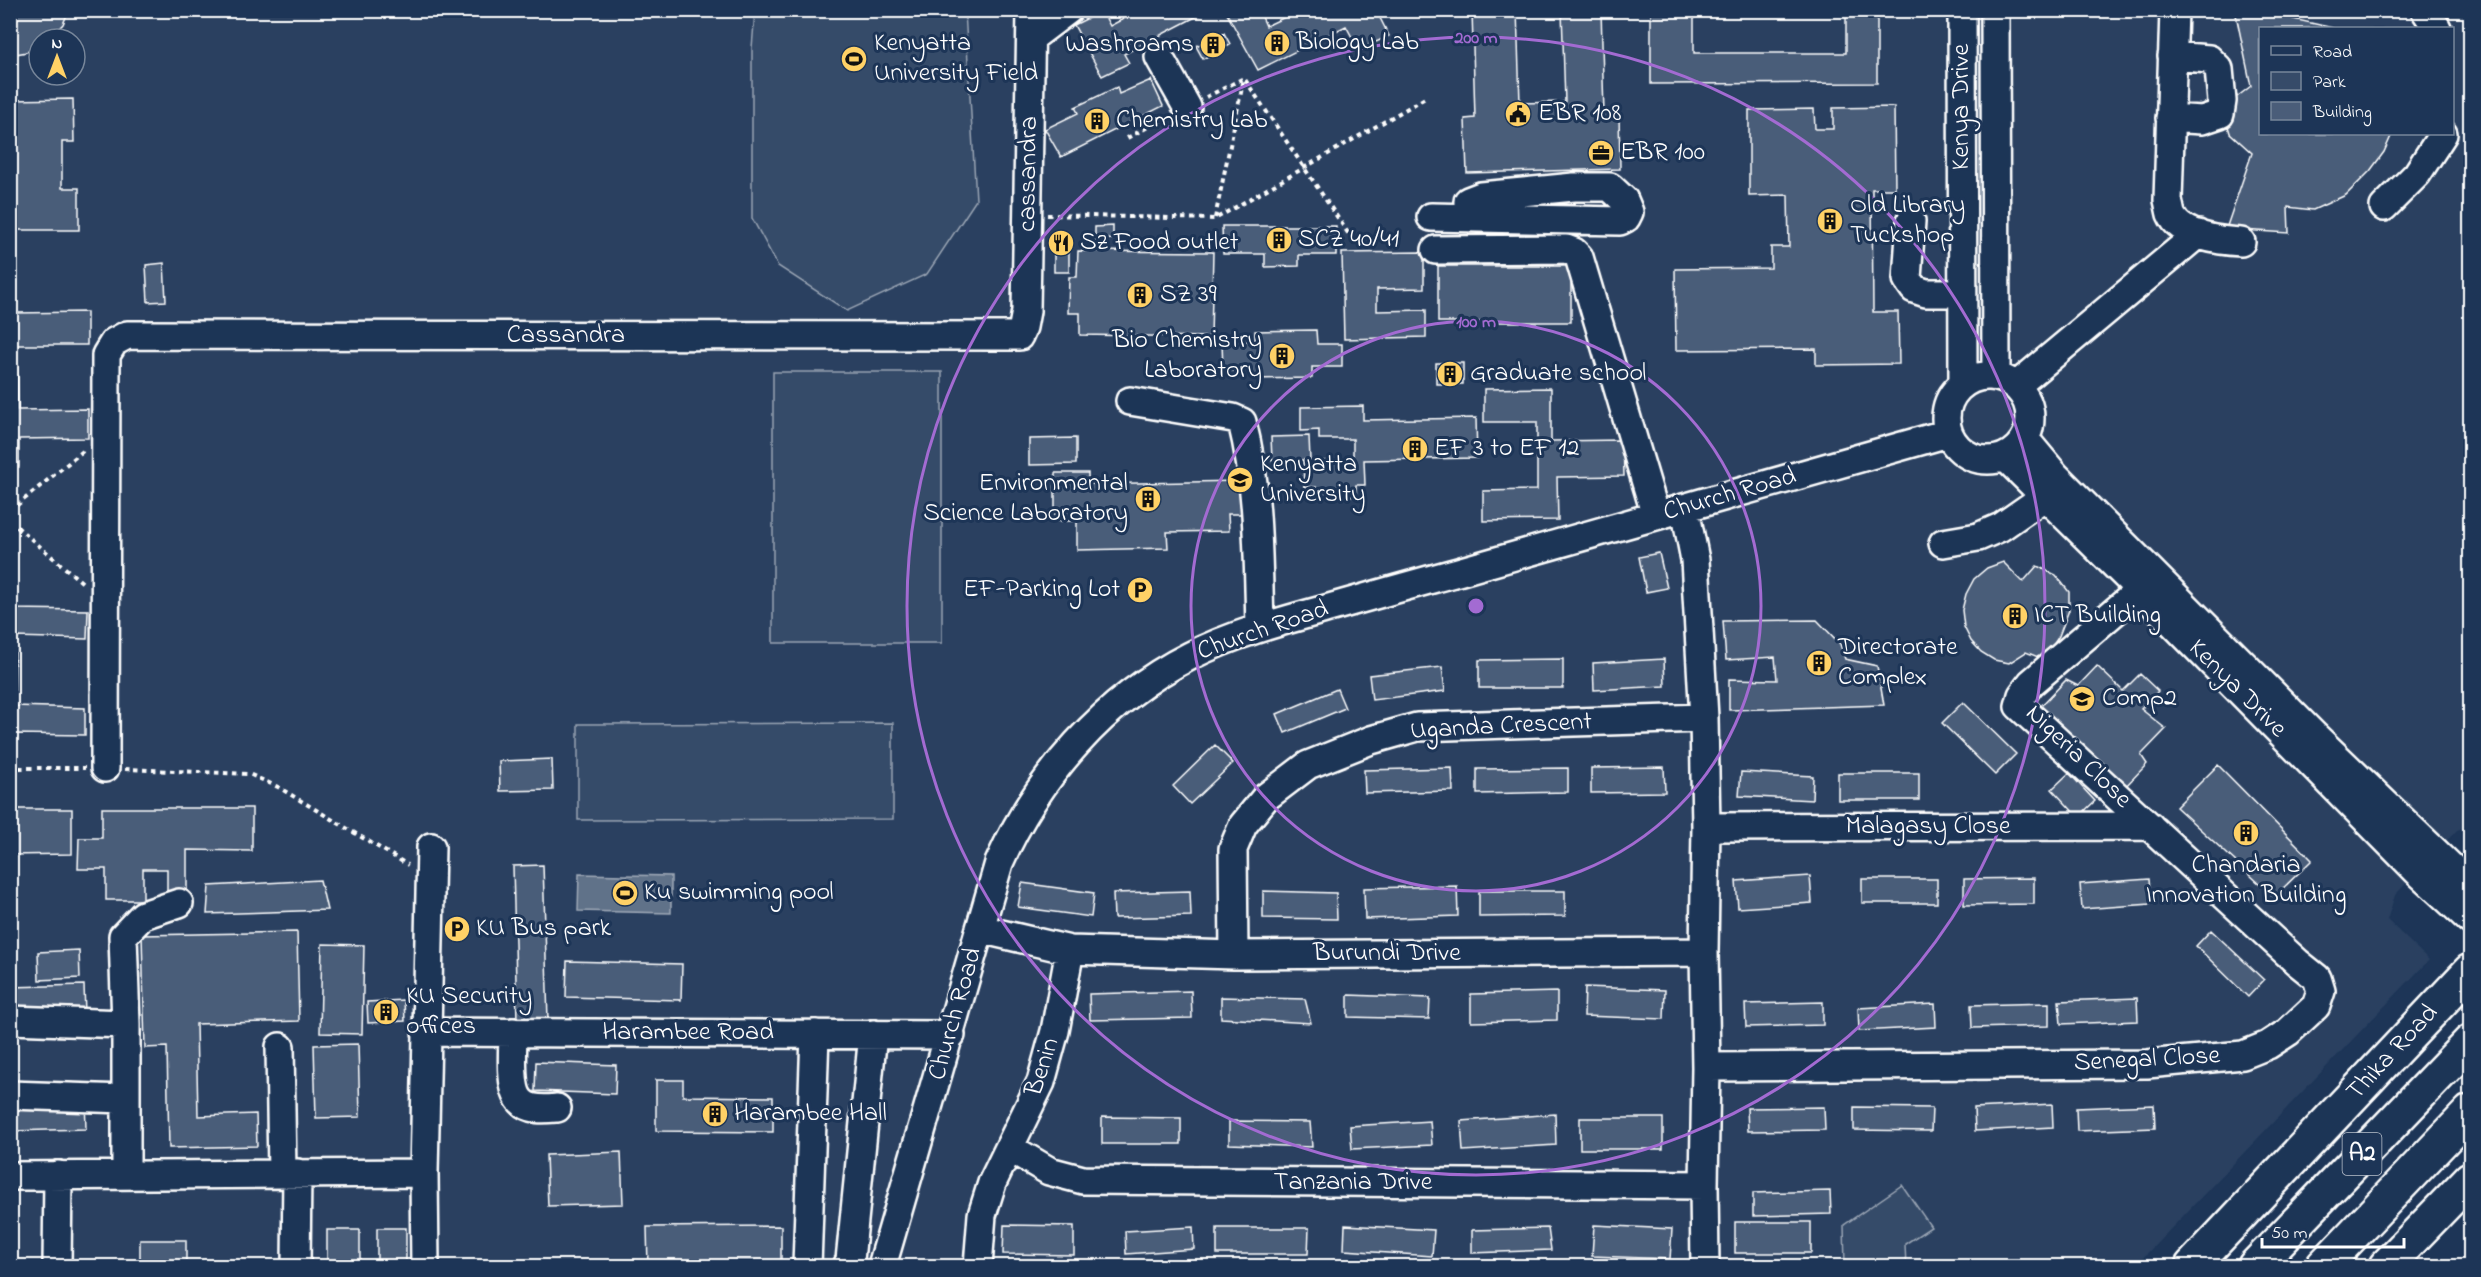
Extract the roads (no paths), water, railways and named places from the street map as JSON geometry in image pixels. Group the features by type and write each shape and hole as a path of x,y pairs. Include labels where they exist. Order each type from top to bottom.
{"main road":[{"name":"Thika Road","path":"2192,1266 2470,971"},
{"name":"Thika Road","path":"2254,1266 2470,1042"},
{"name":"A2","path":"2323,1266 2470,1112"},
{"path":"2386,1266 2470,1179"}],"lane":[{"name":"cassandra","path":"1019,336 1026,311 1031,10"},
{"path":"1031,38 1068,10"},
{"name":"Kenya Drive","path":"1962,10 1963,384"},
{"name":"Kenya Drive","path":"1995,10 2006,382"},
{"path":"2174,10 2168,200 2172,216 2182,228 2220,242 2241,242"},
{"path":"2170,118 2202,120 2220,114 2222,101 2219,69 2209,59 2172,56"},
{"path":"1159,57 1187,107"},
{"path":"2384,207 2417,174 2442,135"},
{"path":"1431,217 1468,218 1507,218 1620,221 1626,218 1629,212 1624,201 1610,187 1574,187 1481,196 1468,201 1468,218"},
{"path":"1505,249 1507,218"},
{"path":"1911,221 1907,279 1914,289 1926,293 1961,293"},
{"path":"2006,382 2198,234"},
{"path":"1436,250 1566,249 1574,252 1579,258 1656,516"},
{"name":"Cassandra","path":"105,768 106,355 114,342 127,335 1019,336"},
{"path":"1975,377 2006,382 2025,397 2030,411 2030,426 2025,440 2016,450 2005,457 1991,460 1977,459 1965,454 1954,444 1948,433 1945,419 1947,406 1953,393 1963,384 1975,377"},
{"path":"1130,401 1233,418 1242,422 1256,524 1260,627"},
{"name":"Church Road","path":"882,1266 951,1035 999,863 1011,835 1033,799 1076,744 1126,697 1189,656 1260,627 1948,433"},
{"name":"Kenya Drive","path":"2025,440 2063,484 2347,782 2417,871 2470,920"},
{"name":"Kenya Drive","path":"2005,457 2140,590 2347,782 2470,885"},
{"path":"1943,543 1978,537 2001,527 2044,497"},
{"path":"1685,509 1695,560 1704,718 1706,827 1705,1266"},
{"name":"Nigeria Close","path":"2140,590 2031,683 2022,695 2019,706 2150,826"},
{"name":"Uganda Crescent","path":"1234,955 1233,849 1243,825 1266,797 1308,765 1371,740 1417,727 1704,718"},
{"name":"Malagasy Close","path":"1706,827 2150,826"},
{"name":"Senegal Close","path":"1706,1067 2147,1064 2243,1055 2268,1045 2289,1032 2316,1006 2321,991 2317,978 2150,826"},
{"path":"425,1266 426,1032 431,847"},
{"path":"126,1174 126,1024 123,936 143,915 179,903"},
{"path":"980,929 1070,950"},
{"name":"Burundi Drive","path":"1070,950 1234,955 1704,952"},
{"name":"Benin","path":"978,1266 982,1215 992,1184 1041,1082 1048,1059 1070,950"},
{"path":"10,1020 126,1024"},
{"name":"Harambee Road","path":"426,1032 951,1035"},
{"path":"513,1032 513,1076 516,1092 521,1101 531,1108 557,1108"},
{"path":"807,1266 815,1034"},
{"path":"847,1266 850,1260 873,1034"},
{"path":"280,1047 296,1266"},
{"path":"10,1095 125,1099"},
{"name":"Tanzania Drive","path":"1010,1148 1049,1172 1083,1180 1704,1185"},
{"path":"10,1176 424,1173"},
{"path":"57,1266 58,1175"}],"place":[{"name":"Biology Lab","path":"1277,43"},
{"name":"Washroams","path":"1213,45"},
{"name":"Kenyatta University Field","path":"854,59"},
{"name":"EBR 108","path":"1518,114"},
{"name":"Chemistry Lab","path":"1097,121"},
{"name":"EBR 100","path":"1601,153"},
{"name":"Old Library Tuckshop","path":"1830,221"},
{"name":"SCZ 40/41","path":"1279,240"},
{"name":"Sz Food outlet","path":"1061,243"},
{"name":"SZ 39","path":"1140,295"},
{"name":"Bio Chemistry Laboratory","path":"1282,356"},
{"name":"Graduate school","path":"1450,374"},
{"name":"EF 3 to EF 12","path":"1415,449"},
{"name":"Kenyatta University","path":"1240,480"},
{"name":"Environmental Science Laboratory","path":"1148,499"},
{"name":"EF-Parking Lot","path":"1140,590"},
{"name":"ICT Building","path":"2015,616"},
{"name":"Directorate Complex","path":"1819,663"},
{"name":"Comp2","path":"2082,699"},
{"name":"Chandaria Innovation Building","path":"2246,833"},
{"name":"Ku swimming pool","path":"625,893"},
{"name":"KU Bus park","path":"457,929"},
{"name":"KU Security offices","path":"386,1012"},
{"name":"Harambee Hall","path":"715,1114"}]}
